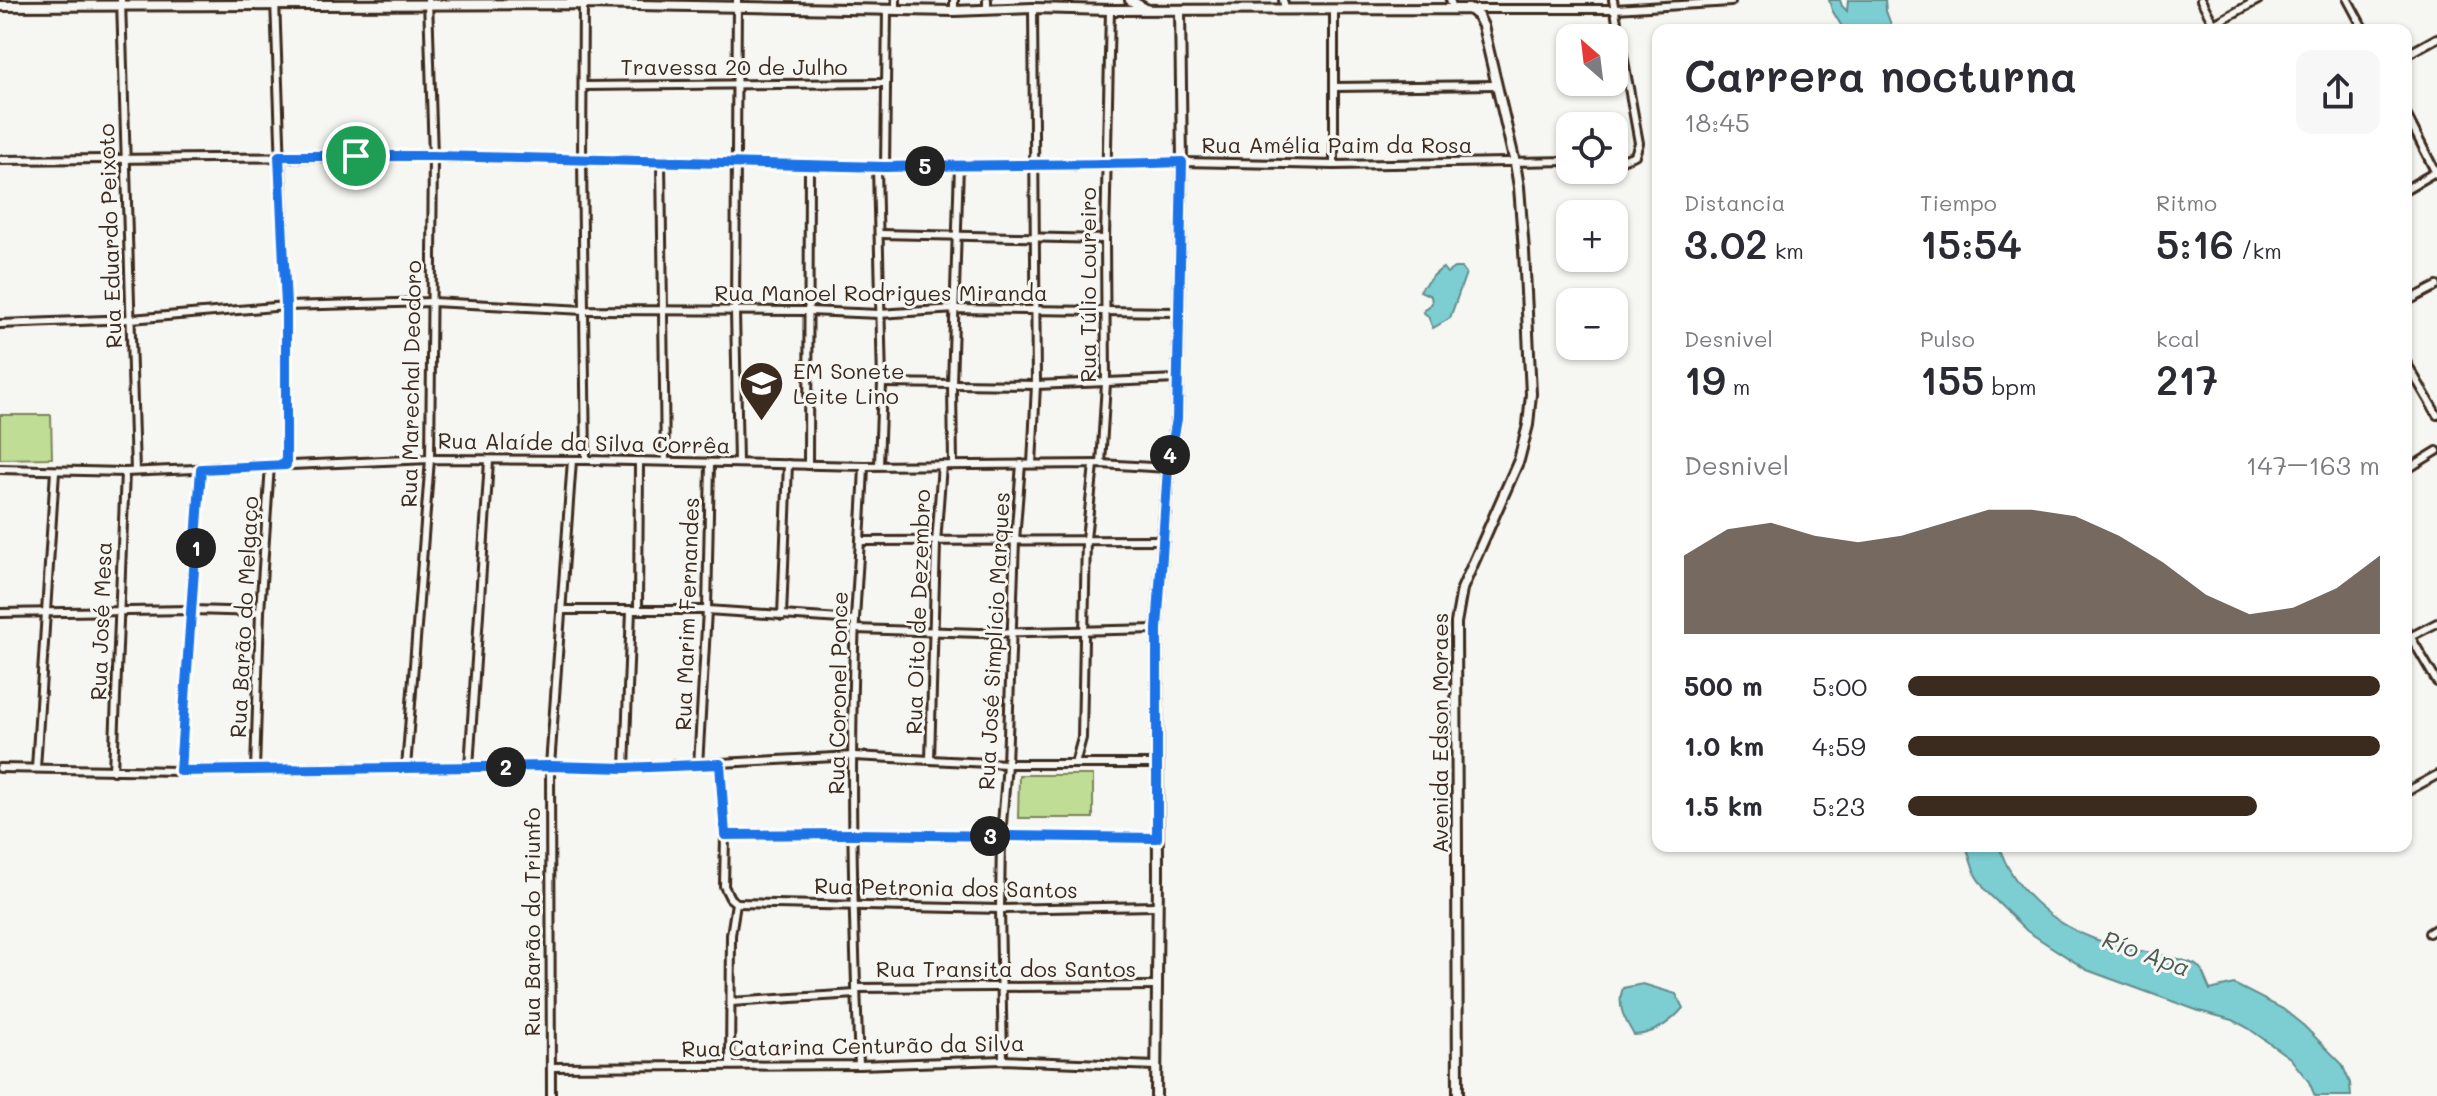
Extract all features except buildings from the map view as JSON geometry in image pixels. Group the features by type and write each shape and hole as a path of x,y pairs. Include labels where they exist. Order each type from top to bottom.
{"street":[{"path":"954,0 954,11"},
{"path":"1130,0 1146,10"},
{"path":"1613,0 1639,143 1635,155 1628,158"},
{"path":"2201,0 2213,24"},
{"path":"2221,24 2258,0"},
{"path":"2348,0 2361,24"},
{"path":"0,6 121,2 583,2 893,6 954,11 987,5 1033,8 1082,5 1110,10 1284,5 1334,9 1452,4 1469,9 1615,9 1731,1"},
{"name":"Rua Eduardo Peixoto","path":"121,2 135,471"},
{"path":"275,2 286,306 286,465"},
{"path":"583,2 586,460"},
{"name":"Rua Marechal Deodoro","path":"406,768 430,459 433,156 428,3"},
{"path":"737,3 735,311 738,463"},
{"path":"879,465 882,383 879,314 881,167 893,6"},
{"path":"1032,464 1036,385 1033,8"},
{"path":"1334,9 1334,165"},
{"name":"Avenida Edson Moraes","path":"1458,1096 1456,623 1462,589 1510,482 1528,425 1531,394 1524,251 1515,163 1483,26 1478,16 1469,9"},
{"name":"Rua Túlio Loureiro","path":"1085,629 1086,539 1098,465 1106,383 1105,239 1110,10"},
{"path":"1156,1096 1157,629 1168,468 1177,419 1182,162 1180,10"},
{"path":"2412,52 2437,38"},
{"name":"Travessa 20 de Julho","path":"584,86 885,83"},
{"path":"1334,87 1497,85"},
{"path":"2412,126 2436,173 2412,186"},
{"name":"Rua Amélia Paim da Rosa","path":"0,160 433,156 881,167 1182,162 1334,165 1556,162"},
{"path":"661,162 665,461"},
{"name":"Rua Oito de Dezembro","path":"953,465 952,384 959,165"},
{"path":"808,465 809,166"},
{"path":"880,234 1105,239"},
{"path":"2412,299 2437,286"},
{"name":"Rua Manoel Rodrigues Miranda","path":"0,324 131,319 286,306 432,302 584,310 879,314 956,309 1177,312"},
{"path":"2412,372 2437,415"},
{"path":"882,383 1036,385 1177,379"},
{"path":"2412,466 2437,451"},
{"name":"Rua Alaíde da Silva Corrêa","path":"0,469 125,472 430,459 1168,468"},
{"name":"Rua Barão do Triunfo","path":"551,1096 550,766 572,460"},
{"path":"469,767 489,461"},
{"path":"625,768 639,463"},
{"name":"Rua Marim Fernandes","path":"698,766 707,610 710,464"},
{"path":"782,616 788,464"},
{"name":"Rua José Simplício Marques","path":"1003,1060 1001,836 1021,464"},
{"name":"Rua Barão do Melgaço","path":"255,770 260,612 270,465"},
{"name":"Rua Oito de Dezembro","path":"930,760 936,543 942,465"},
{"name":"Rua Coronel Ponce","path":"859,1065 853,949 853,834 855,620 864,466"},
{"path":"180,771 201,469"},
{"path":"36,768 55,471"},
{"name":"Rua José Mesa","path":"113,771 125,472"},
{"path":"861,541 1164,540"},
{"path":"562,610 707,610 855,620"},
{"path":"0,613 260,612"},
{"path":"2412,636 2437,623"},
{"path":"855,629 935,632 1157,629"},
{"path":"1075,764 1082,738 1085,629"},
{"path":"2412,644 2437,682"},
{"path":"0,768 180,771 550,766 625,768 854,756 1007,764 1156,764"},
{"path":"720,764 725,835 724,886 736,903 731,935 730,1065"},
{"path":"2412,789 2437,775"},
{"path":"725,835 1157,838"},
{"name":"Rua Petronia dos Santos","path":"736,903 1000,909 1156,906"},
{"path":"2429,933 2437,928"},
{"name":"Rua Transita dos Santos","path":"731,1002 856,991 1156,986"},
{"name":"Rua Catarina Centurão da Silva","path":"551,1067 859,1065 1003,1060 1156,1066"}],"green space":[{"path":"0,415 51,415 52,458 0,459"},
{"path":"1019,775 1093,775 1093,818 1018,818"}],"water":[{"path":"1829,0 1840,0 1847,11 1848,0 1885,0 1891,24 1840,24"},
{"path":"1443,268 1447,273 1454,268 1462,268 1466,273 1450,318 1433,328 1423,312 1432,303 1431,296 1420,291"},
{"name":"Río Apa","path":"1968,852 2001,852 2024,890 2062,923 2105,942 2194,964 2201,969 2210,990 2234,984 2283,1009 2342,1064 2350,1083 2351,1096 2315,1096 2309,1082 2290,1058 2233,1020 2199,1011 2087,970 2027,931 1986,891 1976,876"},
{"path":"1643,984 1676,994 1683,1008 1662,1027 1634,1035 1622,1012 1621,994 1623,988"}],"place":[{"name":"EM Sonete Leite Lino","path":"762,423"}],"route":[{"path":"279,156 356,156 885,167 1182,162 1177,419 1168,468 1157,629 1157,838 725,835 720,764 625,768 550,766 180,771 201,469 286,465 286,306 279,156"}]}
